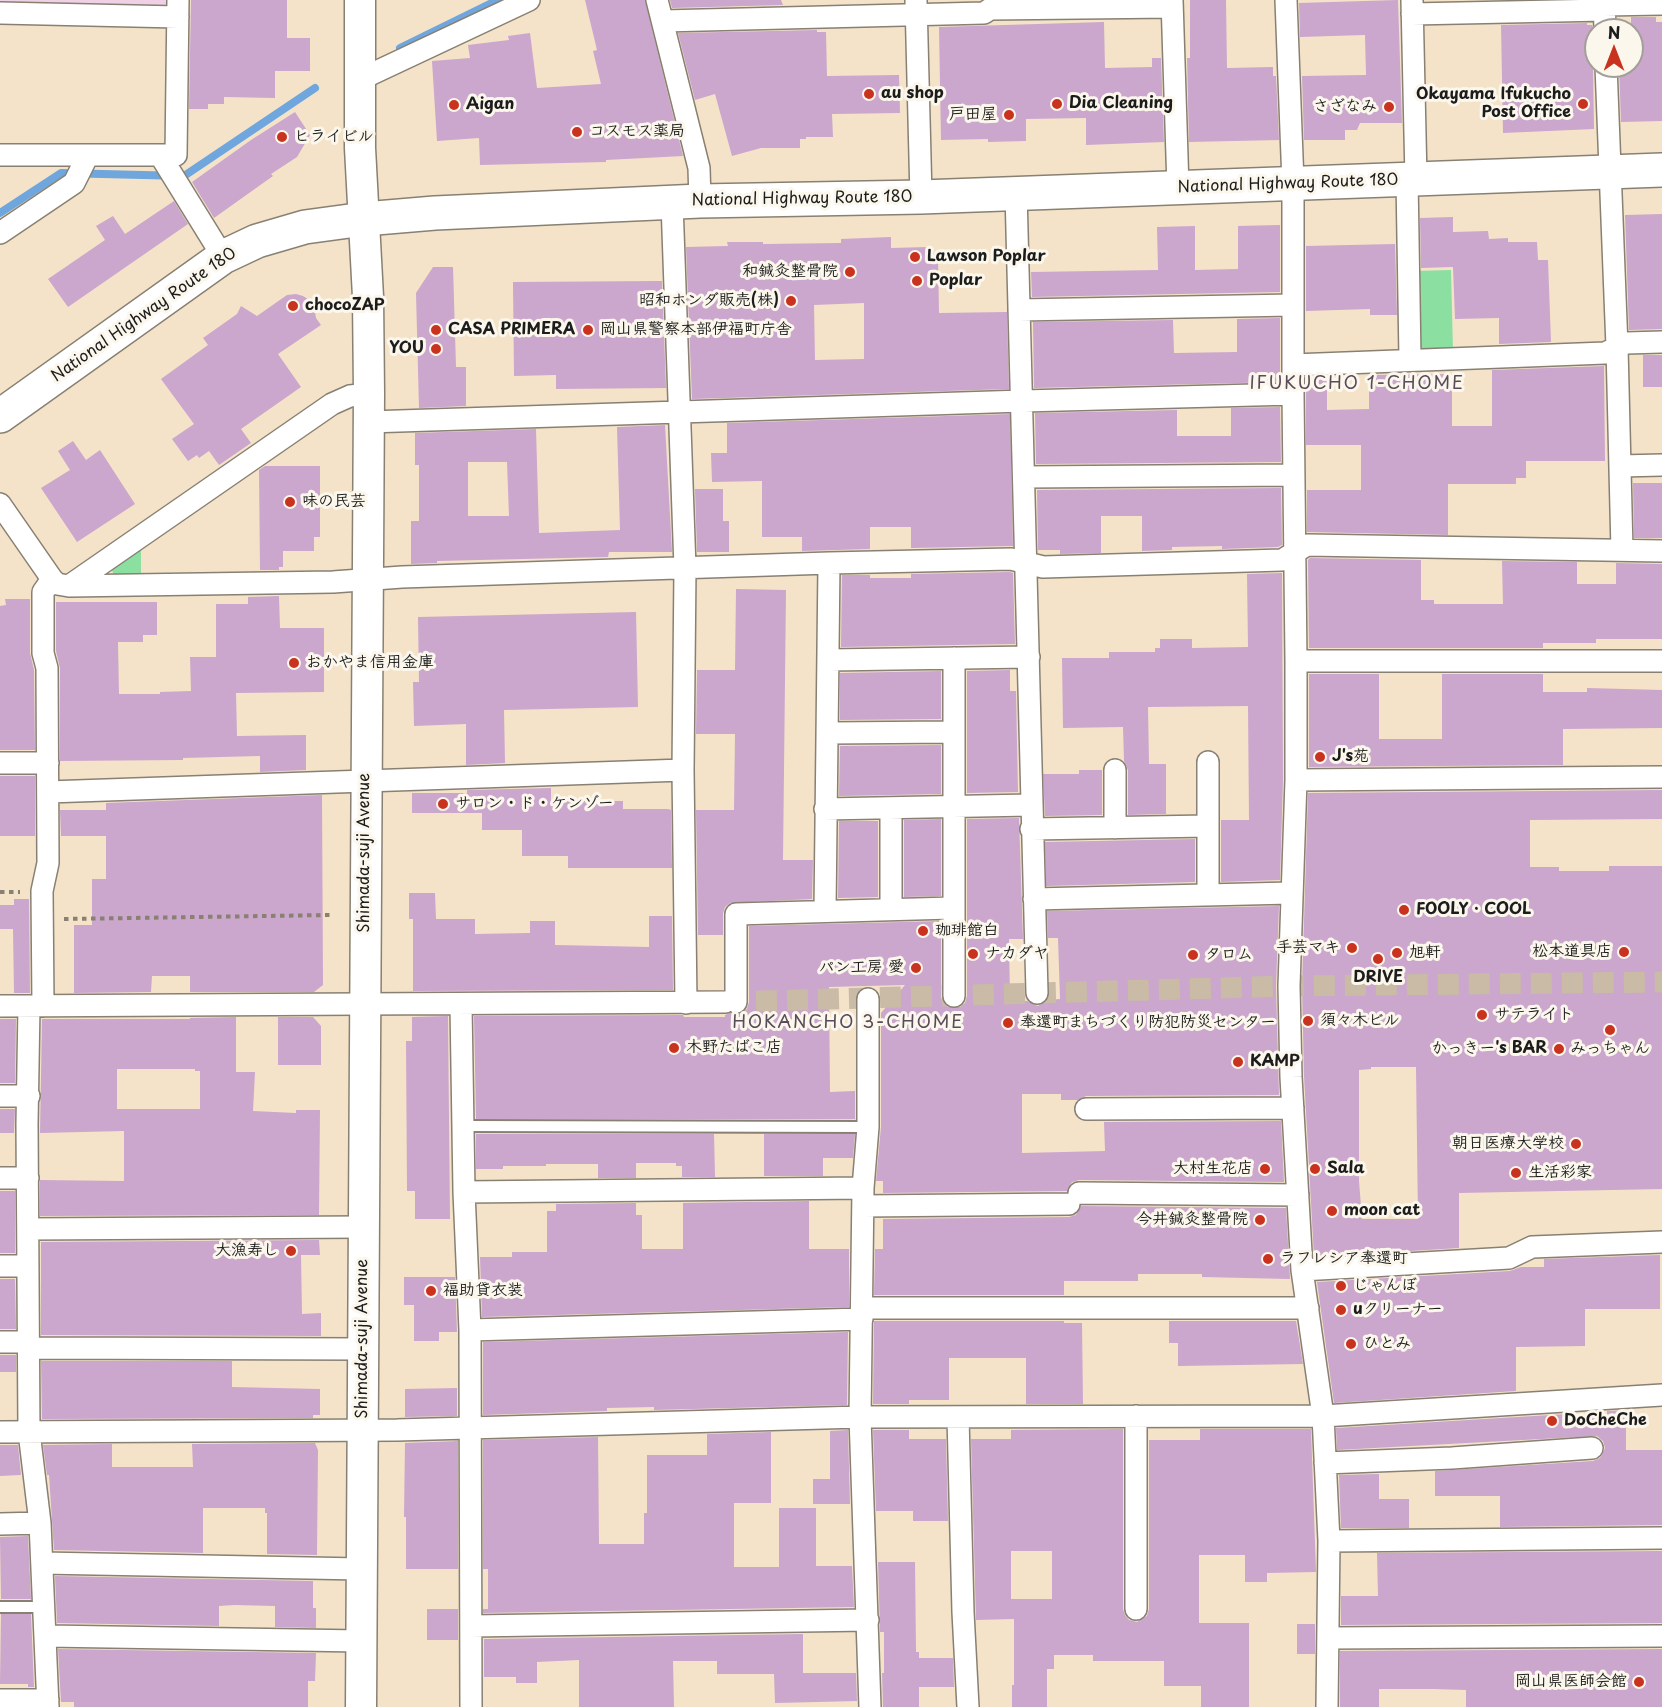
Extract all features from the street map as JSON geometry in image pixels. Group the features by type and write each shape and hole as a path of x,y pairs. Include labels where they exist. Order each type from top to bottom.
{"highway":[{"name":"National Highway Route 180","path":"0,416 223,257 257,241 305,227 435,213 686,202 1016,194 1662,170"}],"street":[{"name":"Shimada-suji Avenue","path":"360,0 360,148 368,297 361,1707"},
{"path":"361,79 529,0"},
{"path":"657,0 699,168 686,202 680,411 685,568 683,770 686,1003"},
{"path":"1286,0 1293,183 1293,475 1296,661 1296,780 1289,986 1302,1270 1323,1416 1329,1541 1327,1707"},
{"path":"663,21 916,7 984,13 990,9 1172,3 1178,188"},
{"path":"1410,359 1412,7 1605,11 1662,4"},
{"path":"916,7 921,197"},
{"path":"0,13 178,9 176,155 163,160 82,168 0,155"},
{"path":"1606,78 1622,550"},
{"path":"163,160 223,257"},
{"path":"0,233 82,168"},
{"path":"1016,194 1027,563 1030,805 1037,993"},
{"path":"1019,310 1293,305"},
{"path":"1293,365 1605,353 1626,343 1662,342"},
{"path":"0,1700 48,1704 40,1523 29,1432 28,1345 29,1096 42,920 42,891 48,863 47,668 44,652 43,592 61,583 332,404 350,396 368,408 680,411 1293,394"},
{"path":"1620,466 1662,465"},
{"path":"1025,477 1293,475"},
{"path":"0,504 61,583"},
{"path":"61,583 333,582 829,563 1011,559 1042,567 1282,560 1307,545 1662,551"},
{"path":"825,911 825,809 829,733 829,563"},
{"path":"829,660 1029,657"},
{"path":"954,658 952,732 955,807 952,908 954,996"},
{"path":"1296,661 1662,661"},
{"path":"829,733 952,732"},
{"path":"1208,762 1208,895"},
{"path":"0,763 48,763"},
{"path":"48,792 683,770"},
{"path":"1115,770 1115,828"},
{"path":"1296,780 1662,777"},
{"path":"825,809 1030,805"},
{"path":"891,808 891,909"},
{"path":"1031,829 1208,826"},
{"path":"1034,899 1291,893"},
{"path":"0,1006 731,1002 736,914 952,908"},
{"path":"868,999 868,1128 863,1197 860,1417 870,1707"},
{"path":"461,1005 462,1126 470,1330 471,1707"},
{"path":"0,1096 29,1096"},
{"path":"1086,1109 1293,1108"},
{"path":"0,1178 28,1178"},
{"path":"464,1192 1075,1198 1298,1195"},
{"path":"28,1229 364,1227"},
{"path":"1302,1270 1509,1258 1532,1246 1662,1242"},
{"path":"0,1266 28,1266"},
{"path":"470,1330 862,1313 1308,1308"},
{"path":"0,1342 28,1345 363,1349"},
{"path":"0,1432 363,1430 860,1417 1323,1416 1662,1395"},
{"path":"1136,1416 1136,1609"},
{"path":"958,1417 968,1707"},
{"path":"1325,1463 1452,1458 1592,1448"},
{"path":"0,1524 40,1523"},
{"path":"1329,1541 1662,1538"},
{"path":"42,1563 361,1569"},
{"path":"471,1626 868,1620"},
{"path":"46,1636 361,1641"},
{"path":"1329,1638 1662,1636"}],"lane":[{"path":"462,1126 868,1128"},
{"path":"0,1607 45,1607"}],"path":[{"path":"42,920 332,915"}],"shaded area":[{"path":"0,0 169,0 169,8 0,4"}],"green space":[{"path":"1451,270 1453,351 1416,352 1414,271"},
{"path":"141,549 141,575 114,576 112,570 115,566"}],"building":[{"path":"191,0 287,0 287,38 310,38 310,71 275,71 275,98 224,97 224,104 208,104 208,109 189,109"},
{"path":"585,0 645,0 683,156 606,160 606,162 480,165 479,138 437,141 432,61 470,58 468,45 509,40 508,36 530,33 537,88 601,84 593,51 597,50"},
{"path":"670,0 781,0 783,5 672,8"},
{"path":"1190,0 1226,0 1227,68 1273,67 1273,76 1276,76 1279,140 1189,142 1187,58 1190,58"},
{"path":"1398,0 1402,123 1360,123 1357,130 1345,130 1345,140 1304,140 1302,76 1366,75 1365,35 1300,37 1299,3"},
{"path":"1656,17 1656,22 1662,22 1662,121 1621,122 1619,78 1644,78 1644,18 1631,18"},
{"path":"1104,22 1105,68 1152,67 1152,58 1161,58 1164,142 1086,145 1086,118 1026,119 1026,141 941,140 939,27"},
{"path":"1584,23 1584,78 1593,78 1594,129 1503,133 1501,25"},
{"path":"817,30 817,32 826,32 827,76 899,75 900,113 832,114 833,137 806,137 806,139 800,139 800,148 761,148 732,156 715,94 695,100 678,33"},
{"path":"295,112 310,135 297,157 214,218 192,182"},
{"path":"174,201 188,224 68,307 48,279 105,240 96,226 113,216 125,234"},
{"path":"1662,214 1662,329 1629,330 1625,215"},
{"path":"1453,217 1453,232 1488,231 1489,239 1508,238 1508,242 1537,242 1538,260 1548,260 1551,342 1499,344 1499,318 1455,319 1453,267 1421,268 1420,218"},
{"path":"1280,225 1280,292 1032,297 1031,272 1158,270 1157,227 1195,226 1195,270 1238,269 1238,226"},
{"path":"891,237 891,248 928,247 938,257 939,313 1007,312 1009,389 692,399 686,247 728,246 727,242 841,243 841,239","holes":["864,303 864,359 815,360 814,305"]},
{"path":"1395,244 1397,315 1370,315 1370,309 1306,311 1306,246"},
{"name":"CASA PRIMERA","path":"433,267 453,267 456,367 466,367 466,406 419,408 416,293"},
{"path":"662,281 666,388 556,389 556,375 514,376 513,282"},
{"path":"296,294 311,301 316,318 321,325 278,354 301,387 241,429 251,443 219,465 209,451 199,458 197,455 188,461 172,439 194,424 161,379 208,345 203,338 237,314 241,306 257,316 287,295"},
{"path":"1280,318 1280,382 1034,388 1033,322 1173,320 1174,353 1237,352 1237,319"},
{"path":"1643,355 1662,355 1662,387 1643,387"},
{"path":"1604,366 1605,461 1526,461 1526,478 1516,478 1516,484 1448,484 1448,535 1307,532 1307,490 1361,490 1361,445 1306,445 1306,377 1327,376 1327,410 1369,409 1369,375 1452,374 1452,426 1492,426 1492,370"},
{"path":"1280,407 1281,462 1036,464 1035,413 1177,410 1177,436 1231,436 1231,408"},
{"path":"1010,414 1013,546 911,548 911,527 870,527 870,549 802,551 802,537 762,537 762,481 712,482 711,453 727,453 727,423"},
{"path":"665,425 672,552 609,552 608,557 437,561 437,563 411,564 411,521 419,521 419,465 415,465 415,433 536,429 539,533 620,530 617,427","holes":["468,462 507,462 509,516 468,516"]},
{"path":"73,441 86,460 100,450 135,504 77,542 41,488 70,470 58,451"},
{"path":"265,466 320,466 320,537 314,537 314,551 283,551 283,567 279,567 279,570 260,570 259,470"},
{"path":"1633,483 1662,483 1662,538 1634,538"},
{"path":"1281,488 1282,545 1278,547 1222,549 1222,546 1172,547 1172,550 1142,551 1142,516 1101,516 1101,553 1060,554 1060,550 1038,550 1037,490"},
{"path":"695,489 723,489 723,521 729,521 729,552 697,552"},
{"path":"1310,558 1421,560 1421,600 1434,600 1434,604 1503,604 1502,561 1577,562 1577,584 1616,584 1616,563 1662,564 1662,639 1596,639 1596,643 1543,643 1543,648 1309,648 1308,560"},
{"path":"1013,573 1015,644 841,647 842,575 911,578 911,574"},
{"path":"1282,573 1283,780 1280,880 1221,882 1221,820 1249,820 1248,706 1148,707 1149,764 1166,764 1166,814 1128,815 1128,770 1124,761 1123,727 1063,728 1062,658 1109,658 1109,652 1155,652 1155,648 1160,648 1160,639 1192,639 1192,648 1248,647 1247,574"},
{"path":"736,589 786,590 783,860 813,860 812,899 730,903 725,907 723,913 723,935 698,935 696,810 734,810 735,734 696,734 697,670 735,670"},
{"path":"279,596 280,628 324,628 324,692 236,693 237,736 306,735 306,770 260,772 260,756 183,758 183,760 60,761 60,668 56,651 56,602 157,602 157,635 143,635 143,642 118,642 119,694 160,694 160,692 191,691 190,657 216,657 216,604 248,604 248,597"},
{"path":"5,599 30,599 35,750 0,750 0,606 6,605"},
{"path":"636,612 638,707 504,710 505,763 466,765 466,724 414,726 413,682 419,682 418,617"},
{"path":"1010,670 1010,691 1016,691 1018,792 967,793 967,671"},
{"path":"941,671 941,719 840,720 840,673"},
{"path":"1309,674 1379,674 1379,739 1442,739 1442,674 1543,674 1543,692 1587,692 1587,688 1662,690 1662,728 1563,729 1563,765 1309,767"},
{"path":"941,745 941,794 839,796 840,746"},
{"path":"1079,770 1102,770 1102,815 1045,816 1043,774 1079,774"},
{"path":"0,776 35,776 35,836 0,836"},
{"path":"551,788 551,801 623,801 623,809 671,810 672,868 568,868 568,856 522,856 522,830 482,830 482,813 412,813 412,793 467,793 467,790"},
{"path":"1662,790 1662,819 1530,820 1530,867 1559,867 1559,871 1609,871 1609,866 1662,866 1662,1189 1459,1193 1459,1248 1314,1257 1304,1076 1302,986 1308,793","holes":["1371,1067 1416,1067 1418,1219 1362,1219 1359,1181 1359,1070 1371,1069"]},
{"path":"322,795 323,985 314,992 190,992 190,976 152,976 151,992 74,993 74,925 92,925 92,879 106,879 106,836 61,836 60,810 106,810 106,803"},
{"path":"1019,818 1023,939 1009,939 1010,1001 1027,1001 1038,1006 1047,1000 1060,999 1058,938 1048,938 1047,911 1279,906 1276,986 1279,1095 1086,1096 1078,1100 1061,1100 1061,1094 1022,1094 1022,1153 1105,1151 1104,1122 1281,1121 1284,1182 1079,1180 1072,1182 1067,1191 883,1193 883,1181 876,1181 881,1127 881,1013 905,985 829,987 830,1092 855,1091 855,1119 476,1119 474,1016 683,1015 684,1017 725,1017 730,1013 742,1013 747,1009 749,1002 749,926 941,921 941,997 943,1003 948,1007 960,1007 965,1003 967,996 967,819"},
{"path":"941,819 941,896 904,897 904,820"},
{"path":"839,821 878,821 878,897 838,898"},
{"path":"1195,839 1195,882 1046,886 1045,842"},
{"path":"409,893 435,893 436,919 475,919 475,934 530,933 530,921 555,921 555,945 649,947 649,916 672,916 673,990 413,991 413,919 409,919"},
{"path":"14,899 29,899 30,993 14,993 13,929 0,929 0,905 14,905"},
{"path":"448,1016 450,1219 415,1219 415,1191 407,1191 406,1041 412,1041 412,1017"},
{"path":"236,1017 236,1072 255,1072 253,1111 296,1113 296,1110 320,1110 319,1215 40,1216 40,1180 124,1181 124,1131 40,1133 42,1019","holes":["117,1069 195,1069 195,1071 200,1071 200,1109 117,1109"]},
{"path":"278,1017 313,1017 321,1026 321,1065 278,1065"},
{"path":"0,1019 16,1019 15,1083 0,1083"},
{"path":"0,1109 15,1109 14,1133 0,1133"},
{"path":"476,1134 714,1134 715,1177 682,1177 682,1166 676,1166 676,1163 636,1163 636,1178 598,1178 598,1164 546,1164 546,1166 503,1166 503,1169 476,1169"},
{"path":"764,1134 855,1134 853,1158 823,1158 823,1176 764,1176"},
{"path":"0,1191 15,1191 15,1253 0,1253"},
{"path":"809,1201 809,1249 849,1249 849,1307 482,1317 480,1257 512,1257 512,1252 547,1252 547,1211 556,1211 556,1204 636,1203 636,1215 642,1215 642,1249 683,1249 683,1203"},
{"path":"1081,1206 1286,1208 1290,1279 1202,1277 1202,1274 1138,1274 1138,1281 1064,1281 1064,1295 874,1295 875,1249 883,1249 883,1219 1069,1217 1076,1215"},
{"path":"319,1240 320,1255 301,1255 302,1314 321,1313 321,1336 41,1335 41,1242"},
{"path":"1660,1255 1660,1309 1585,1309 1585,1346 1516,1347 1516,1391 1334,1403 1317,1282 1510,1271 1521,1267 1544,1267 1544,1259"},
{"path":"404,1277 455,1277 457,1332 439,1332 439,1341 414,1341 414,1305 404,1305"},
{"path":"0,1279 15,1279 16,1329 0,1329"},
{"path":"874,1321 1064,1321 1064,1323 1082,1323 1083,1404 1026,1404 1026,1358 949,1358 949,1400 909,1400 909,1404 873,1404"},
{"path":"1169,1321 1296,1321 1303,1364 1178,1366 1178,1343 1169,1343"},
{"path":"848,1332 847,1405 654,1410 654,1407 607,1408 607,1411 483,1415 483,1342"},
{"path":"0,1355 16,1355 16,1372 0,1372"},
{"path":"41,1361 232,1361 232,1387 320,1389 320,1415 313,1415 313,1418 42,1419"},
{"path":"457,1388 457,1416 405,1417 405,1389"},
{"path":"1626,1410 1626,1450 1662,1450 1662,1525 1500,1527 1500,1496 1435,1496 1435,1471 1593,1461 1600,1458 1605,1448 1603,1441 1597,1436 1337,1450 1336,1428 1567,1414 1567,1417 1607,1417 1607,1411"},
{"path":"1123,1429 1123,1609 1129,1620 1137,1622 1147,1616 1149,1609 1149,1440 1200,1440 1200,1429 1311,1429 1316,1572 1267,1573 1267,1582 1245,1582 1245,1555 1199,1555 1199,1623 1249,1623 1249,1707 1201,1707 1201,1686 1164,1686 1164,1661 1093,1661 1093,1655 1054,1655 1054,1669 1047,1669 1047,1707 1012,1707 1014,1619 976,1620 971,1439 1011,1439 1011,1430","holes":["1011,1551 1052,1551 1052,1599 1011,1599"]},
{"path":"848,1430 850,1504 813,1504 813,1479 830,1479 830,1431"},
{"path":"873,1430 909,1430 909,1439 946,1439 948,1521 913,1521 913,1511 876,1511"},
{"path":"771,1432 771,1503 734,1503 734,1567 779,1567 779,1508 816,1508 816,1566 852,1566 854,1607 483,1613 483,1609 488,1609 488,1569 483,1569 483,1440 598,1437 599,1544 644,1544 644,1513 647,1513 647,1455 707,1455 707,1434"},
{"path":"458,1441 458,1569 406,1569 405,1443"},
{"path":"315,1443 318,1450 317,1555 267,1554 265,1508 203,1508 203,1553 54,1550 49,1475 47,1475 43,1445 112,1444 112,1467 193,1467 192,1444"},
{"path":"0,1445 18,1445 21,1475 0,1476"},
{"path":"1379,1474 1379,1499 1409,1499 1409,1528 1341,1528 1339,1475"},
{"path":"28,1536 31,1599 1,1599 0,1537"},
{"path":"1662,1551 1662,1623 1341,1625 1341,1596 1378,1596 1377,1553"},
{"path":"878,1562 915,1562 916,1652 919,1652 919,1658 953,1658 954,1687 919,1687 919,1707 883,1707 884,1632 880,1632"},
{"path":"55,1576 313,1581 316,1628 275,1627 275,1606 234,1605 219,1606 219,1626 57,1623"},
{"path":"427,1609 458,1609 458,1640 427,1640"},
{"path":"1,1614 31,1614 34,1687 28,1687 28,1684 0,1684"},
{"path":"1297,1624 1315,1624 1315,1654 1297,1654"},
{"path":"803,1634 803,1673 856,1673 857,1701 775,1703 774,1674 717,1674 717,1661 673,1661 674,1707 579,1707 579,1660 537,1662 537,1683 516,1683 516,1677 484,1677 484,1639"},
{"path":"58,1649 316,1653 315,1681 308,1681 308,1707 74,1707 74,1702 61,1702"},
{"path":"1662,1649 1662,1707 1466,1707 1466,1690 1379,1689 1379,1707 1340,1707 1340,1651"}],"waterway":[{"path":"400,48 498,0"},
{"path":"0,213 61,173 184,176 315,88"}],"tunnel":[{"path":"725,1002 1289,986 1662,982"}],"place":[{"name":"au shop","path":"869,94"},
{"name":"Dia Cleaning","path":"1057,104"},
{"name":"Okayama Ifukucho Post Office","path":"1583,104"},
{"name":"Aigan","path":"454,105"},
{"name":"さざなみ","path":"1389,107"},
{"name":"戸田屋","path":"1009,115"},
{"name":"コスモス薬局","path":"577,132"},
{"name":"ヒライビル","path":"282,137"},
{"name":"Lawson Poplar","path":"915,257"},
{"name":"和鍼灸整骨院","path":"850,272"},
{"name":"Poplar","path":"917,281"},
{"name":"昭和ホンダ販売(株)","path":"791,301"},
{"name":"chocoZAP","path":"293,306"},
{"name":"CASA PRIMERA","path":"436,330"},
{"name":"岡山県警察本部伊福町庁舎","path":"588,330"},
{"name":"YOU","path":"436,349"},
{"name":"味の民芸","path":"290,502"},
{"name":"おかやま信用金庫","path":"294,663"},
{"name":"J's苑","path":"1320,757"},
{"name":"サロン・ド・ケンゾー","path":"443,804"},
{"name":"FOOLY・COOL","path":"1404,910"},
{"name":"珈琲館白","path":"923,931"},
{"name":"手芸マキ","path":"1352,948"},
{"name":"松本道具店","path":"1624,952"},
{"name":"旭軒","path":"1397,953"},
{"name":"ナカダヤ","path":"973,954"},
{"name":"タロム","path":"1193,955"},
{"name":"DRIVE","path":"1378,959"},
{"name":"パン工房 愛","path":"916,968"},
{"name":"サテライト","path":"1482,1015"},
{"name":"須々木ビル","path":"1308,1021"},
{"name":"奉還町まちづくり防犯防災センター","path":"1008,1023"},
{"name":"みっちゃん","path":"1610,1030"},
{"name":"木野たばこ店","path":"674,1048"},
{"name":"かっきー's BAR","path":"1559,1049"},
{"name":"KAMP","path":"1238,1062"},
{"name":"朝日医療大学校","path":"1576,1144"},
{"name":"大村生花店","path":"1265,1169"},
{"name":"Sala","path":"1315,1169"},
{"name":"生活彩家","path":"1516,1173"},
{"name":"moon cat","path":"1332,1211"},
{"name":"今井鍼灸整骨院","path":"1260,1220"},
{"name":"大漁寿し","path":"291,1251"},
{"name":"ラフレシア奉還町","path":"1268,1259"},
{"name":"じゃんぼ","path":"1341,1286"},
{"name":"福助貸衣装","path":"431,1291"},
{"name":"uクリーナー","path":"1341,1310"},
{"name":"ひとみ","path":"1351,1344"},
{"name":"DoCheChe","path":"1552,1421"},
{"name":"岡山県医師会館","path":"1639,1682"}],"district":[{"name":"IFUKUCHO 1-CHOME","path":"1357,384"},
{"name":"HOKANCHO 3-CHOME","path":"848,1023"}]}
